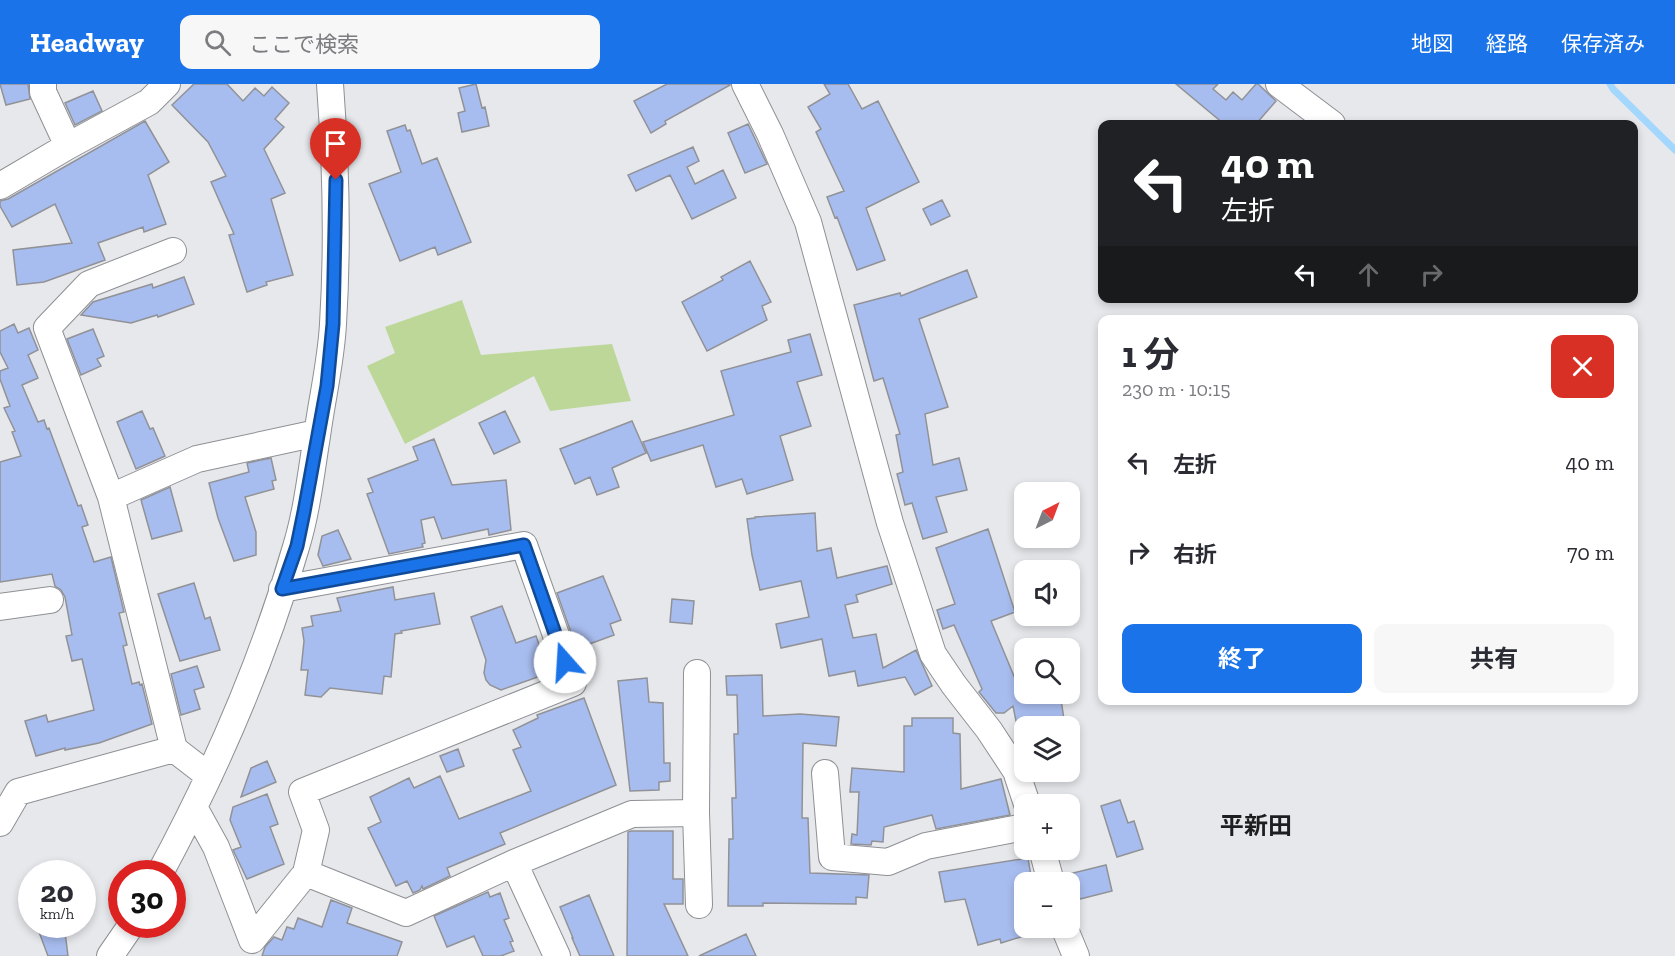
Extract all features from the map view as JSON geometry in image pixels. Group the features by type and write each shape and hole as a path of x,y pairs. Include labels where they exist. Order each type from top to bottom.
{"street":[{"path":"43,84 44,93 68,146"},
{"path":"0,186 149,102 167,84"},
{"path":"167,860 195,809 252,679 297,546 308,494 327,386 333,324 337,203 330,84"},
{"path":"745,84 770,134 808,222 890,523 933,654 1016,771 1024,794"},
{"path":"1279,84 1327,120"},
{"path":"173,251 89,284 47,328 111,497 174,748 209,776"},
{"path":"111,497 197,459 317,433"},
{"path":"195,809 216,848 252,940 306,873 316,830 302,792 573,683 524,545 282,589"},
{"path":"0,607 50,600"},
{"path":"697,674 696,813 699,905"},
{"path":"0,823 18,792 174,748"},
{"path":"825,773 832,856 888,862 926,846 1014,829"},
{"path":"306,873 406,913 514,863 632,814 696,813"},
{"path":"514,863 557,956"},
{"path":"110,956 122,938"},
{"path":"1069,938 1076,956"}],"green space":[{"path":"462,300 481,355 612,344 631,401 550,411 534,376 405,444 367,366 395,353 385,327"}],"building":[{"path":"0,84 28,84 30,99 6,105"},
{"path":"194,84 227,84 243,101 255,88 264,96 272,87 289,103 275,119 284,127 264,149 285,193 271,199 293,275 266,282 267,285 247,292 229,235 234,234 211,182 226,176 208,142 172,105"},
{"path":"476,84 489,126 462,132 458,113 465,111 459,88"},
{"path":"667,84 730,85 665,121 666,124 651,133 634,101"},
{"path":"824,84 848,84 862,109 878,101 919,182 866,208 885,260 857,270 827,197 844,191 816,132 821,129 808,107 830,94"},
{"path":"1176,84 1218,84 1213,89 1226,100 1233,92 1242,100 1258,84 1276,101 1259,120 1219,120"},
{"path":"93,91 102,111 75,125 65,103"},
{"path":"145,121 169,162 148,175 166,224 144,232 143,227 98,243 105,260 44,282 17,285 13,250 72,243 55,204 12,227 0,206 0,201 8,199"},
{"path":"748,124 767,164 745,173 728,133"},
{"path":"405,125 407,131 410,130 422,164 437,158 471,242 438,255 435,247 400,261 369,184 401,172 387,131"},
{"path":"693,147 699,161 687,167 695,184 723,170 736,198 692,219 670,175 636,191 628,175"},
{"path":"942,200 950,216 931,225 923,209"},
{"path":"750,261 771,302 762,306 767,320 707,351 682,302 723,280 721,277"},
{"path":"967,270 977,297 919,319 948,407 925,414 933,465 959,458 967,490 936,497 947,532 923,539 912,503 905,505 897,474 903,472 896,435 900,434 883,378 874,381 854,305 900,293 901,296"},
{"path":"184,277 194,304 158,317 157,315 131,323 81,315 93,302 152,284 153,288"},
{"path":"14,324 18,333 29,328 38,350 28,355 38,378 22,385 38,422 44,420 47,429 49,428 78,506 81,505 88,525 82,527 94,562 111,557 124,612 119,613 127,645 123,646 132,684 139,682 140,685 142,684 152,724 99,743 65,750 65,748 36,756 25,721 46,715 48,722 94,710 82,659 72,661 66,636 72,635 65,597 55,586 52,574 0,582 0,462 21,456 12,432 15,431 4,408 10,406 0,379 0,371 8,368 0,352 0,331"},
{"path":"93,329 104,356 97,359 101,366 81,375 67,339"},
{"path":"810,334 822,375 797,382 811,426 780,436 793,480 747,494 742,479 716,487 703,445 651,461 643,442 734,415 721,371 791,352 788,340"},
{"path":"142,411 150,429 153,428 165,456 136,469 117,422"},
{"path":"505,411 520,442 494,454 479,423"},
{"path":"632,421 646,453 612,468 619,487 597,495 590,477 575,484 560,449"},
{"path":"434,439 452,485 506,480 511,530 489,535 488,529 442,539 434,517 421,520 425,543 422,544 423,547 389,554 367,494 373,492 368,479 418,460 413,447"},
{"path":"271,458 276,480 272,481 274,489 245,497 256,532 256,555 234,561 218,518 209,483 249,472 247,463"},
{"path":"170,487 182,531 152,539 141,500"},
{"path":"815,513 817,551 831,548 837,578 887,566 892,584 856,595 858,602 845,605 853,638 876,634 883,668 916,650 932,686 915,695 905,677 858,686 855,671 829,676 822,639 781,648 776,624 809,617 801,581 760,590 747,519"},
{"path":"988,529 1014,609 1014,612 991,621 1014,676 1014,704 1062,704 1063,716 1015,716 1013,706 1004,713 996,713 979,692 982,689 954,625 943,629 937,610 955,604 936,548"},
{"path":"338,530 351,559 323,566 318,555 322,536"},
{"path":"603,576 621,620 610,624 614,635 584,646 580,635 573,638 557,593"},
{"path":"194,583 205,619 210,617 220,650 180,661 158,594"},
{"path":"393,587 395,600 434,593 440,624 395,634 391,677 384,676 382,694 330,688 321,697 305,695 308,670 301,670 304,641 302,628 313,626 311,616 341,611 337,598"},
{"path":"672,599 694,601 692,624 670,622"},
{"path":"502,606 516,643 536,636 549,673 501,690 490,685 486,680 484,673 486,660 471,617"},
{"path":"197,666 204,687 194,690 200,709 181,715 171,674"},
{"path":"762,675 763,716 800,714 839,717 836,746 803,743 802,818 808,818 810,873 869,875 867,898 856,897 856,904 763,903 763,906 728,906 729,839 733,839 732,798 736,798 734,734 738,734 737,695 727,695 726,676"},
{"path":"647,678 649,702 663,703 664,763 670,763 670,781 659,782 659,790 630,791 618,681"},
{"path":"584,698 616,785 500,833 505,844 447,868 450,876 423,889 422,886 420,890 413,893 407,881 396,886 368,828 381,822 370,797 409,778 414,788 440,776 459,819 531,791 513,750 521,747 513,730 538,718 537,715"},
{"path":"912,718 953,718 953,733 960,734 961,789 1001,779 1010,815 936,829 932,815 884,827 883,842 872,841 871,845 851,844 852,834 857,835 859,792 850,792 852,768 904,772 904,726 912,726"},
{"path":"458,749 464,766 447,772 440,756"},
{"path":"267,761 276,782 241,797 251,768"},
{"path":"267,794 278,824 270,827 284,864 247,879 233,850 241,847 230,820 233,807"},
{"path":"1120,800 1128,823 1134,821 1143,849 1117,857 1101,806"},
{"path":"673,831 673,879 683,879 683,904 664,904 688,956 627,956 628,832"},
{"path":"1028,860 1030,872 1014,872 1014,938 1017,938 1001,943 1000,939 978,945 965,899 945,902 939,872"},
{"path":"1106,865 1112,891 1080,899 1080,872 1077,872"},
{"path":"488,892 490,897 500,893 509,918 504,920 513,941 510,942 514,951 501,956 483,956 474,936 447,947 434,916"},
{"path":"589,895 614,956 580,956 572,938 560,907"},
{"path":"331,900 352,908 347,923 402,942 397,956 262,956 265,947 274,937 282,940 287,927 294,929 298,918 322,927"},
{"path":"746,934 756,956 699,956"},
{"path":"41,938 66,938 68,956 48,956"}],"waterway":[{"path":"1610,84 1675,150"}],"district":[{"name":"平新田","path":"1256,826"}],"route":[{"path":"336,180 333,324 327,386 297,546 282,589 524,545 565,662"}]}
